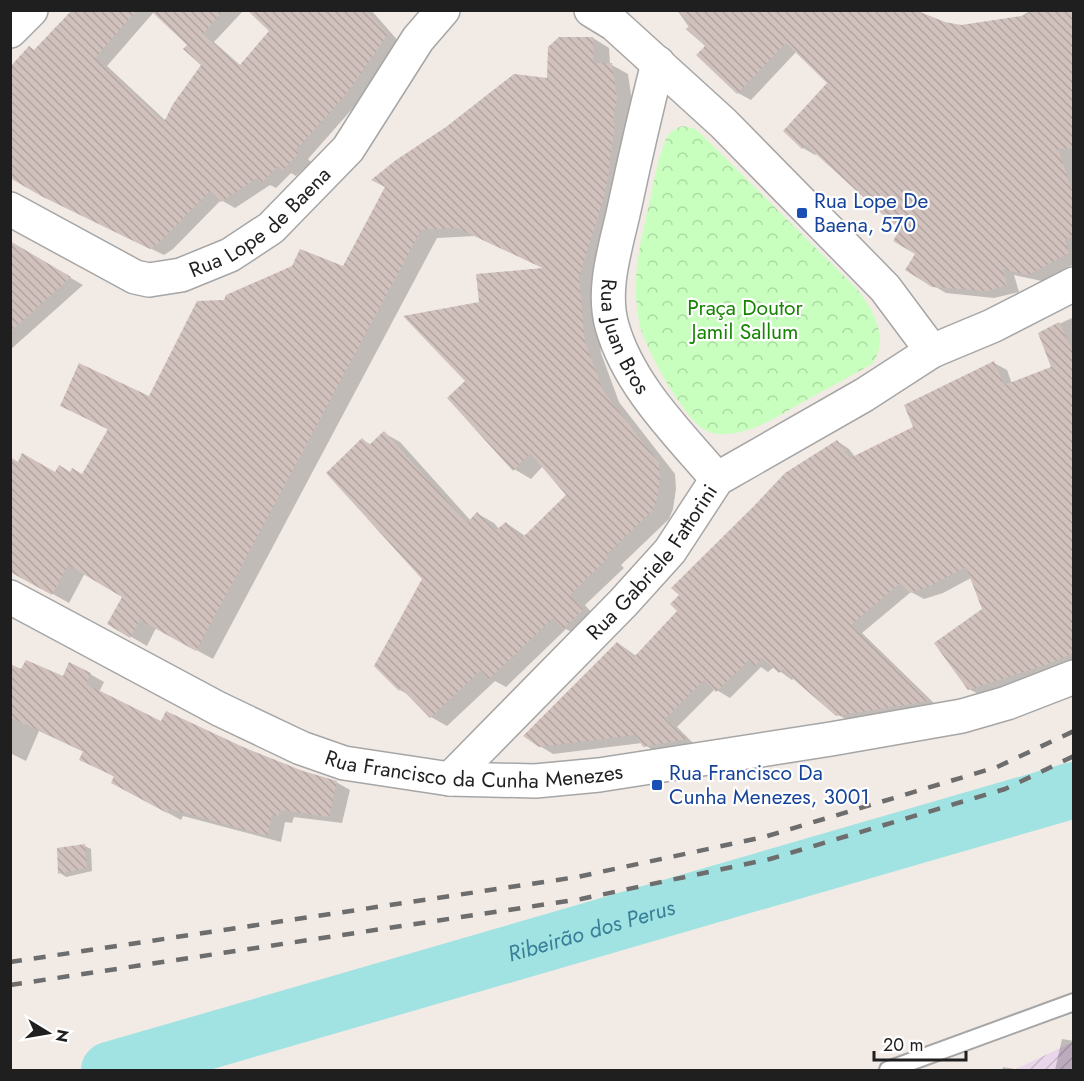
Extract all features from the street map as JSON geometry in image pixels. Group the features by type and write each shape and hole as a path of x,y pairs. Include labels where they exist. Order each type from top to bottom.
{"street":[{"path":"10,32 31,10"},
{"name":"Rua Lope de Baena","path":"10,209 135,277 149,280 181,275 230,255 271,228 348,149 418,39 443,10"},
{"path":"591,10 614,24 723,123 885,288 932,351"},
{"name":"Rua Juan Bros","path":"658,63 612,267 609,312 622,353 637,380 655,406 717,479"},
{"name":"Rua Gabriele Fattorini","path":"450,779 638,586 670,550 717,479 864,396 932,351 992,326 1074,284"},
{"name":"Rua Francisco da Cunha Menezes","path":"10,597 219,709 301,748 344,763 450,779 535,781 599,775 831,739 962,716 1007,703 1074,676"}],"lane":[{"path":"888,1071 1074,1002"}],"shaded area":[{"path":"1073,1042 1073,1070 1014,1070"}],"green space":[{"name":"Praça Doutor Jamil Sallum","path":"683,126 700,133 854,286 873,313 879,333 880,344 872,364 760,426 733,434 707,431 688,414 656,364 639,321 636,296 637,271 641,240 655,177 667,137"}],"building":[{"path":"72,10 137,10 95,58 164,122 173,104 201,65 183,49 187,45 150,10 224,10 203,34 239,66 269,31 247,10 366,10 388,34 347,93 296,150 299,153 283,170 278,166 262,182 257,178 221,202 210,191 160,242 150,249 41,196 10,178 10,67 29,46 34,50"},
{"path":"677,10 915,10 945,22 961,25 1028,15 1027,10 1074,10 1074,148 1058,149 1074,196 1074,236 1065,240 1069,253 1028,275 1002,269 1007,285 987,291 932,287 905,270 915,254 893,241 901,228 892,223 806,145 802,149 783,131 827,83 786,43 737,94 696,55 705,46 686,29 691,24"},
{"path":"559,37 593,37 594,63 612,63 617,99 612,123 615,123 608,176 604,197 579,277 585,342 603,391 659,463 660,479 653,510 606,555 608,558 570,595 583,610 563,629 553,618 489,679 481,670 430,718 401,688 399,691 374,666 422,579 326,473 362,438 369,445 384,431 467,523 477,512 495,531 506,522 521,539 566,495 530,453 513,471 447,398 465,381 403,316 479,302 476,274 543,268 457,228 421,230 196,651 140,620 130,638 107,624 122,597 68,565 52,595 10,572 10,457 18,462 22,453 55,472 59,465 70,472 72,468 82,474 108,429 60,406 79,363 149,396 197,301 224,300 226,295 292,266 300,249 343,266 385,187 371,180 396,160 446,127 514,74 547,78 548,47"},
{"path":"10,241 71,277 10,332"},
{"path":"1059,322 1074,354 1074,653 1048,664 968,690 934,643 982,609 966,567 930,586 910,593 900,583 851,625 929,701 836,716 783,670 779,673 762,658 755,666 749,660 716,692 704,680 665,719 686,739 643,747 636,735 539,747 523,736 617,642 634,657 677,611 670,604 679,595 671,588 785,473 837,440 850,458 913,427 904,405 994,361 1004,385 1051,367 1038,333"},
{"path":"26,660 63,676 69,662 91,673 86,684 161,721 166,711 243,747 303,771 337,781 329,817 280,810 278,816 272,815 268,836 169,809 167,813 111,783 114,776 79,760 83,751 10,717 10,665 21,669"},
{"path":"85,844 87,868 58,874 57,848"}],"waterway":[{"name":"Ribeirão dos Perus","path":"109,1070 1074,790"}],"railway":[{"path":"10,962 577,877 764,837 997,767 1074,731"},
{"path":"10,985 581,899 770,859 1005,789 1074,756"}],"place":[{"name":"Rua Lope De Baena, 570","path":"802,213"},
{"name":"Rua Francisco Da Cunha Menezes, 3001","path":"657,785"}]}
